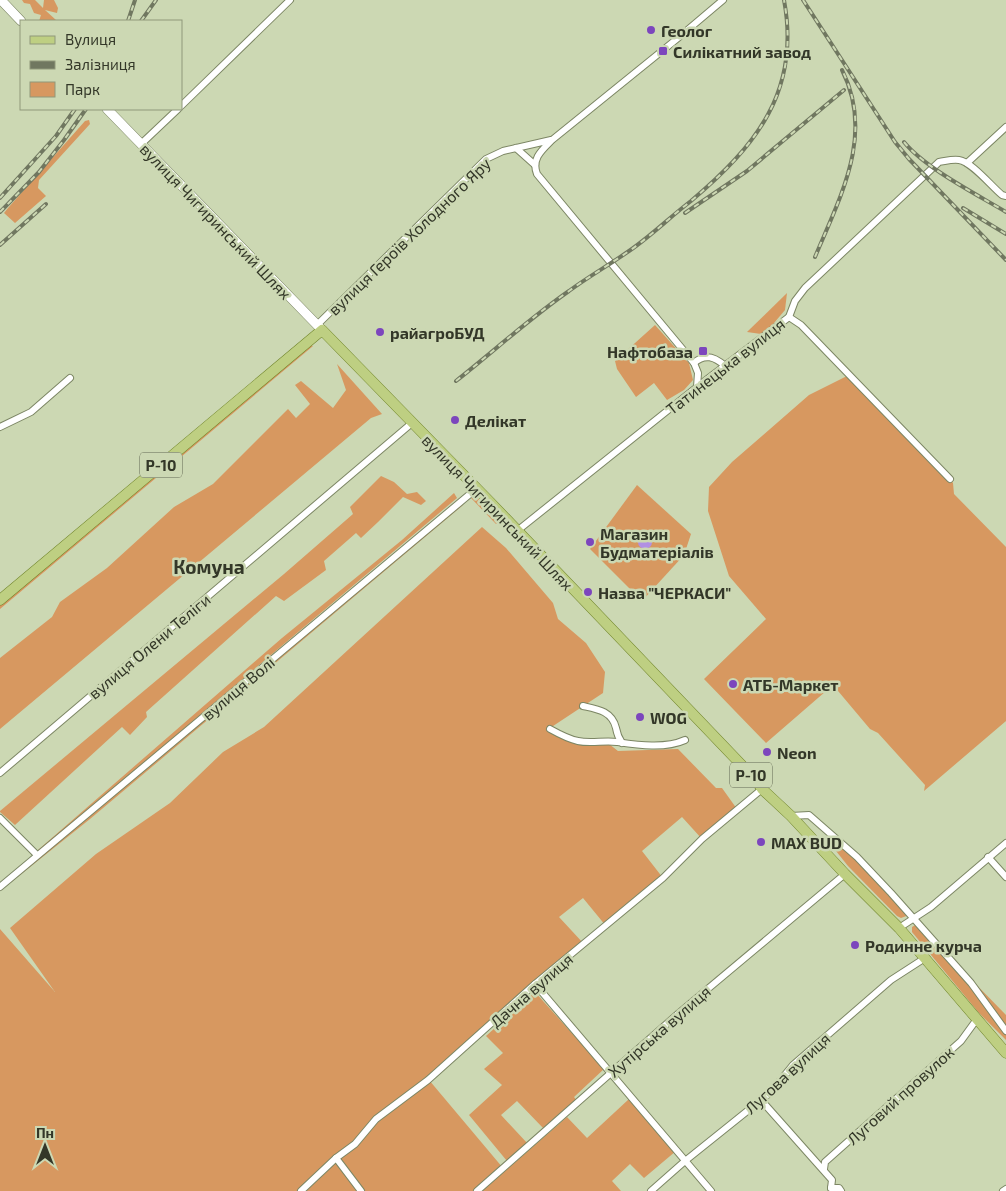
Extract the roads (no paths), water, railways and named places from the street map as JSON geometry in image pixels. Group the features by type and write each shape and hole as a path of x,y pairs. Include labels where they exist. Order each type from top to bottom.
{"main road":[{"path":"1,0 20,20"},
{"name":"вулиця Чигиринський Шлях","path":"108,110 476,489 755,779 762,789 791,816 899,928 1006,1053"},
{"name":"вулиця Героїв Холодного Яру","path":"0,600 319,328"}],"street":[{"path":"182,105 290,0"},
{"name":"вулиця Героїв Холодного Яру","path":"319,328 483,161 495,154 552,140 723,0"},
{"path":"141,144 177,110"},
{"path":"1006,128 967,163 1002,195 1006,196"},
{"path":"535,165 541,151 552,140"},
{"path":"516,148 535,165 537,174 694,363 698,373 697,386"},
{"name":"Татинецька вулиця","path":"516,531 697,386 789,317 794,300 804,288 939,162 952,160 967,163"},
{"path":"789,317 801,325 950,480"},
{"path":"694,363 698,359 711,357 716,358 725,366"},
{"path":"0,427 31,412 70,378"},
{"name":"вулиця Олени Теліги","path":"0,773 412,423"},
{"name":"вулиця Волі","path":"0,887 476,489"},
{"path":"583,706 609,714 613,720 616,735 622,743"},
{"path":"550,729 579,742 622,743 630,745 677,744 685,740"},
{"name":"Дачна вулиця","path":"301,1191 336,1158 355,1144 376,1119 428,1080 535,984 663,878 702,839 762,789"},
{"path":"791,816 808,815 857,857 971,983 1006,1030"},
{"path":"0,818 37,855"},
{"path":"899,928 931,907 1006,843"},
{"path":"988,857 1006,877"},
{"name":"Хутірська вулиця","path":"476,1191 679,1013 845,874"},
{"name":"Лугова вулиця","path":"652,1191 685,1161 771,1092 793,1066 891,980 925,958"},
{"path":"535,984 711,1191"},
{"name":"Луговий провулок","path":"824,1169 825,1162 961,1041 977,1019"},
{"path":"761,1100 824,1169 832,1180 829,1189 839,1188 841,1191"},
{"path":"336,1158 361,1191"},
{"path":"1003,1191 1006,1188"}],"railway":[{"path":"128,20 135,0"},
{"path":"142,20 156,0"},
{"path":"456,381 555,301 645,239 691,201 735,159 753,137 768,114 779,89 786,62 788,33 784,0"},
{"path":"803,0 895,142 1006,260"},
{"path":"815,257 843,189 855,142 855,118 851,94 842,70"},
{"path":"685,213 747,171 844,90"},
{"path":"0,198 56,136 74,110"},
{"path":"0,212 39,172 85,110"},
{"path":"904,142 913,152 938,171 1006,212"},
{"path":"0,245 46,204"},
{"path":"963,208 1006,234"}],"place":[{"name":"Геолог","path":"651,30"},
{"name":"Силікатний завод","path":"663,51"},
{"name":"райагроБУД","path":"380,332"},
{"name":"Нафтобаза","path":"703,351"},
{"name":"Делікат","path":"455,420"},
{"name":"Магазин Будматеріалів","path":"590,542"},
{"name":"Назва \"ЧЕРКАСИ\"","path":"588,592"},
{"name":"АТБ-Маркет","path":"733,684"},
{"name":"WOG","path":"640,717"},
{"name":"Neon","path":"767,752"},
{"name":"MAX BUD","path":"761,842"},
{"name":"Родинне курча","path":"855,945"}],"district":[{"name":"Комуна","path":"209,566"}]}
